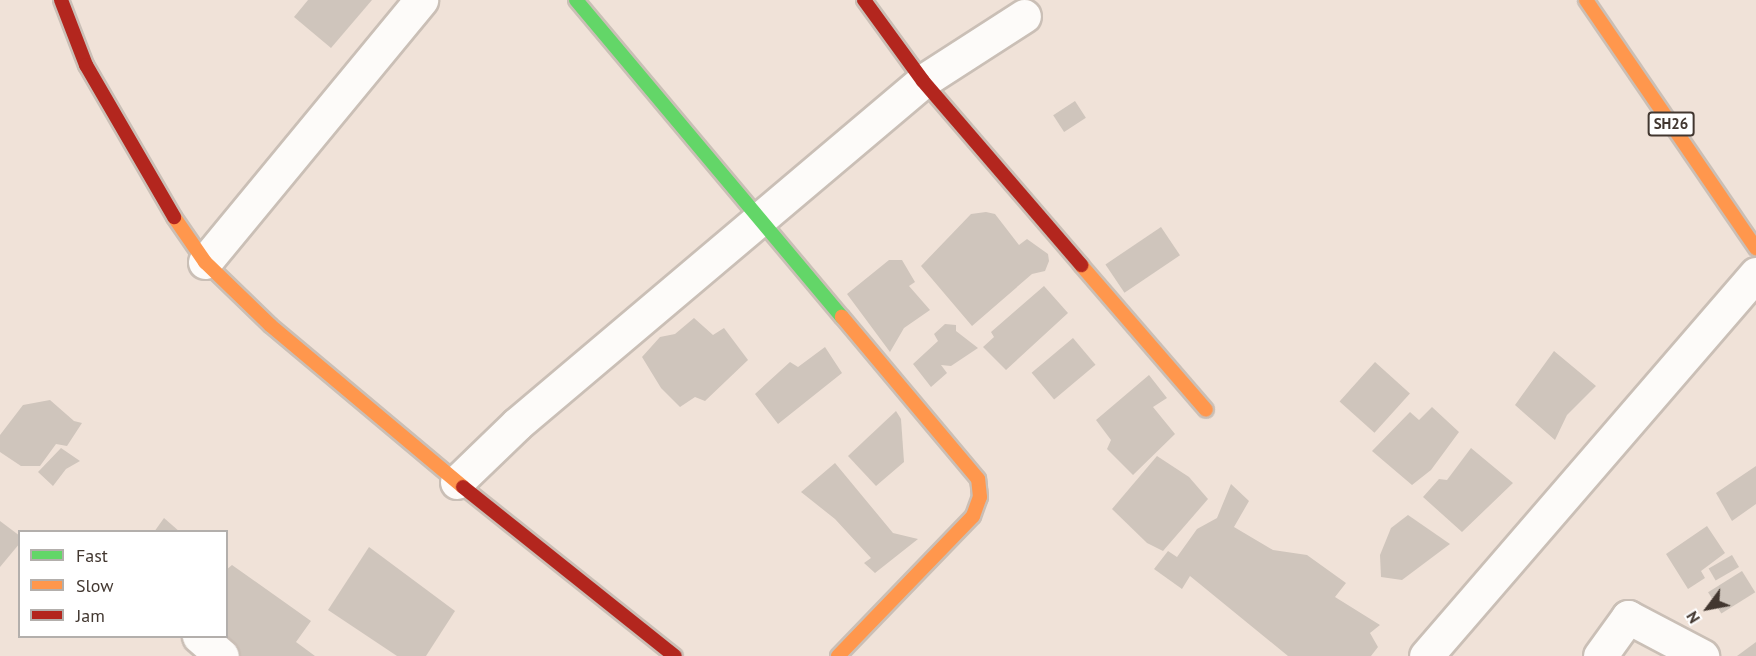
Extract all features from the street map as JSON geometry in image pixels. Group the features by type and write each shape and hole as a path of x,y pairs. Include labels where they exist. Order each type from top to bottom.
{"street":[{"path":"61,0 86,65 149,179 205,262 270,325 457,482 675,656"},
{"path":"205,262 421,0"},
{"path":"576,0 978,479 980,497 973,516 838,656"},
{"path":"864,0 924,81 1206,410"},
{"name":"SH26","path":"1586,0 1756,248"},
{"path":"457,482 517,424 924,81 1024,16"},
{"path":"1426,656 1756,274"},
{"path":"1600,656 1628,617 1702,656"},
{"path":"201,638 222,656"}],"building":[{"path":"308,0 372,0 331,48 294,17"},
{"path":"1075,101 1086,118 1064,132 1053,115"},
{"path":"986,212 995,214 1019,245 1027,239 1048,254 1049,261 1045,271 1032,274 972,326 921,266 971,214"},
{"path":"1161,227 1180,255 1124,293 1105,264"},
{"path":"889,260 902,260 915,282 909,286 930,310 904,328 890,352 847,294"},
{"path":"1044,286 1068,313 1006,370 983,347 994,337 991,332"},
{"path":"694,318 713,335 724,328 748,360 705,401 695,397 680,407 661,388 642,357 660,337 675,334"},
{"path":"945,324 956,325 956,331 978,348 951,366 941,365 947,373 931,387 913,364 938,341 934,334"},
{"path":"1073,338 1095,365 1054,400 1032,373"},
{"path":"825,347 842,373 778,424 755,394 790,362 798,367"},
{"path":"1554,351 1596,386 1567,415 1555,440 1515,405"},
{"path":"1375,362 1410,393 1374,433 1340,401"},
{"path":"1149,375 1167,398 1153,407 1175,434 1133,475 1107,449 1111,440 1096,420"},
{"path":"50,400 74,421 82,423 67,446 56,444 40,466 21,466 0,452 0,435 23,405"},
{"path":"1432,407 1459,432 1431,470 1412,485 1372,451 1410,412 1419,420"},
{"path":"896,411 901,419 904,462 876,486 848,456"},
{"path":"61,448 80,461 66,469 53,486 38,472"},
{"path":"1471,448 1513,483 1462,532 1423,497 1439,479 1447,480"},
{"path":"1157,456 1189,477 1208,499 1163,551 1147,543 1112,509"},
{"path":"835,463 893,533 918,539 875,573 864,563 871,558 835,519 801,492"},
{"path":"1756,466 1756,504 1732,521 1716,493"},
{"path":"1231,484 1249,501 1234,527 1273,550 1307,555 1346,583 1335,597 1380,625 1370,633 1378,647 1371,656 1288,656 1190,576 1182,589 1154,569 1168,551 1177,557 1197,529 1217,518"},
{"path":"1408,515 1450,544 1402,580 1381,577 1380,555 1391,528"},
{"path":"164,518 178,530 155,530"},
{"path":"0,521 18,534 18,545 0,567"},
{"path":"1707,526 1725,553 1701,571 1705,578 1688,589 1666,554"},
{"path":"369,547 455,611 426,656 397,656 328,610"},
{"path":"1732,555 1739,567 1716,581 1709,568"},
{"path":"232,565 311,621 296,642 315,656 227,656 228,568"},
{"path":"1742,571 1755,592 1721,613 1708,592"},
{"path":"1756,642 1756,656 1737,656"}],"traffic: fast":[{"path":"576,0 842,317"}],"traffic: slow":[{"path":"1586,0 1756,248"},
{"path":"174,217 205,262 270,325 463,487"},
{"path":"1081,265 1206,410"},
{"path":"838,656 973,516 980,497 978,479 842,317"}],"traffic: jam":[{"path":"61,0 86,65 174,217"},
{"path":"864,0 923,81 1081,265"},
{"path":"463,487 675,656"}]}
